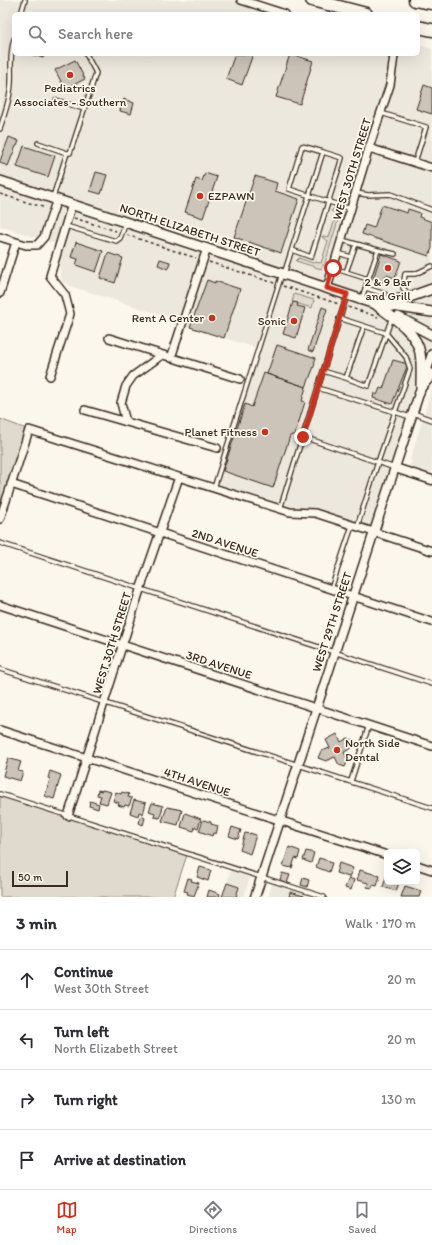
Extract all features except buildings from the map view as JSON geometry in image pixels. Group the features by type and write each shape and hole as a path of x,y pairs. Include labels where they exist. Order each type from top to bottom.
{"highway":[{"path":"312,0 358,12"},
{"path":"415,0 432,3"},
{"path":"420,27 432,30"}],"main road":[{"name":"NORTH ELIZABETH STREET","path":"0,181 362,299 432,335"},
{"path":"372,303 404,299 432,289"},
{"name":"NORTH ELIZABETH STREET","path":"372,303 432,312"},
{"path":"372,303 391,320 405,327 414,338 420,352 421,387"},
{"path":"421,387 432,374"}],"street":[{"path":"241,0 279,12"},
{"name":"WEST 30TH STREET","path":"327,288 369,148 390,85 393,56"},
{"path":"369,148 432,168"},
{"path":"0,237 26,245 37,245 44,237 53,211 55,198"},
{"path":"50,376 70,314 65,295 50,276 72,204"},
{"path":"0,292 16,242"},
{"path":"171,358 207,248"},
{"path":"109,338 240,379"},
{"name":"WEST 29TH STREET","path":"255,897 432,354"},
{"path":"126,422 121,403 126,386 133,376 162,355"},
{"path":"85,410 217,448"},
{"path":"0,519 29,430 280,509 290,512 315,514 432,551"},
{"path":"395,468 432,480"},
{"name":"WEST 30TH STREET","path":"68,816 88,759 140,590 179,477"},
{"name":"2ND AVENUE","path":"11,484 432,622"},
{"name":"3RD AVENUE","path":"0,605 432,746"},
{"name":"4TH AVENUE","path":"0,730 384,854"},
{"path":"420,866 432,870"}],"lane":[{"path":"22,12 25,0"},
{"path":"0,129 10,92 12,47"},
{"path":"38,143 70,154 96,73 87,56"},
{"path":"56,100 84,110"},
{"path":"381,113 426,126 415,162"},
{"path":"292,250 311,257 328,202 342,158 302,146 289,189 309,195 328,202 351,209"},
{"path":"55,198 67,152"},
{"path":"214,488 323,152"},
{"path":"356,193 368,195 390,194 432,210"},
{"path":"66,226 116,241 120,238 126,222"},
{"path":"342,240 395,254"},
{"path":"346,272 356,244"},
{"path":"362,299 378,250"},
{"path":"338,253 351,258"},
{"path":"410,296 403,288 405,274 415,274 432,266"},
{"path":"333,268 368,279"},
{"path":"366,288 385,294 382,301"},
{"path":"280,509 347,294"},
{"path":"331,589 378,462 410,369 406,357 386,333 339,318"},
{"path":"323,371 368,386 391,320"},
{"path":"346,378 364,326"},
{"path":"318,388 395,412 432,420"},
{"path":"303,437 395,468"},
{"path":"0,543 140,590 432,684"},
{"path":"0,669 432,808"},
{"path":"351,781 369,725"},
{"path":"0,794 324,897"}],"path":[{"path":"0,194 53,211"},
{"path":"69,216 343,306 391,320"}],"shaded area":[{"path":"0,0 241,0 279,12 12,12 12,56 420,56 420,46 432,49 432,354 374,533 315,513 290,512 211,487 256,348 190,327 177,320 70,286 62,281 60,273 59,245 0,226"},
{"path":"333,209 339,211 340,214 325,263 321,269 296,261 299,258 313,263 321,263 328,241 322,236 329,237 337,214 331,211"},
{"path":"294,294 314,300 312,308 292,302"},
{"path":"432,388 432,474 409,467 412,461 410,460"},
{"path":"0,419 29,430 0,522"},
{"path":"0,796 187,855 173,897 0,897"},
{"path":"231,870 250,877 244,897 222,897"},
{"path":"272,884 306,895 305,897 268,897"}],"place":[{"name":"Pediatrics Associates - Southern","path":"70,75"},
{"name":"EZPAWN","path":"200,196"},
{"name":"2 & 9 Bar and Grill","path":"388,268"},
{"name":"Rent A Center","path":"212,318"},
{"name":"Sonic","path":"294,321"},
{"name":"Planet Fitness","path":"265,432"},
{"name":"North Side Dental","path":"337,750"}],"route":[{"path":"303,437 347,294 327,288 333,268"}]}
